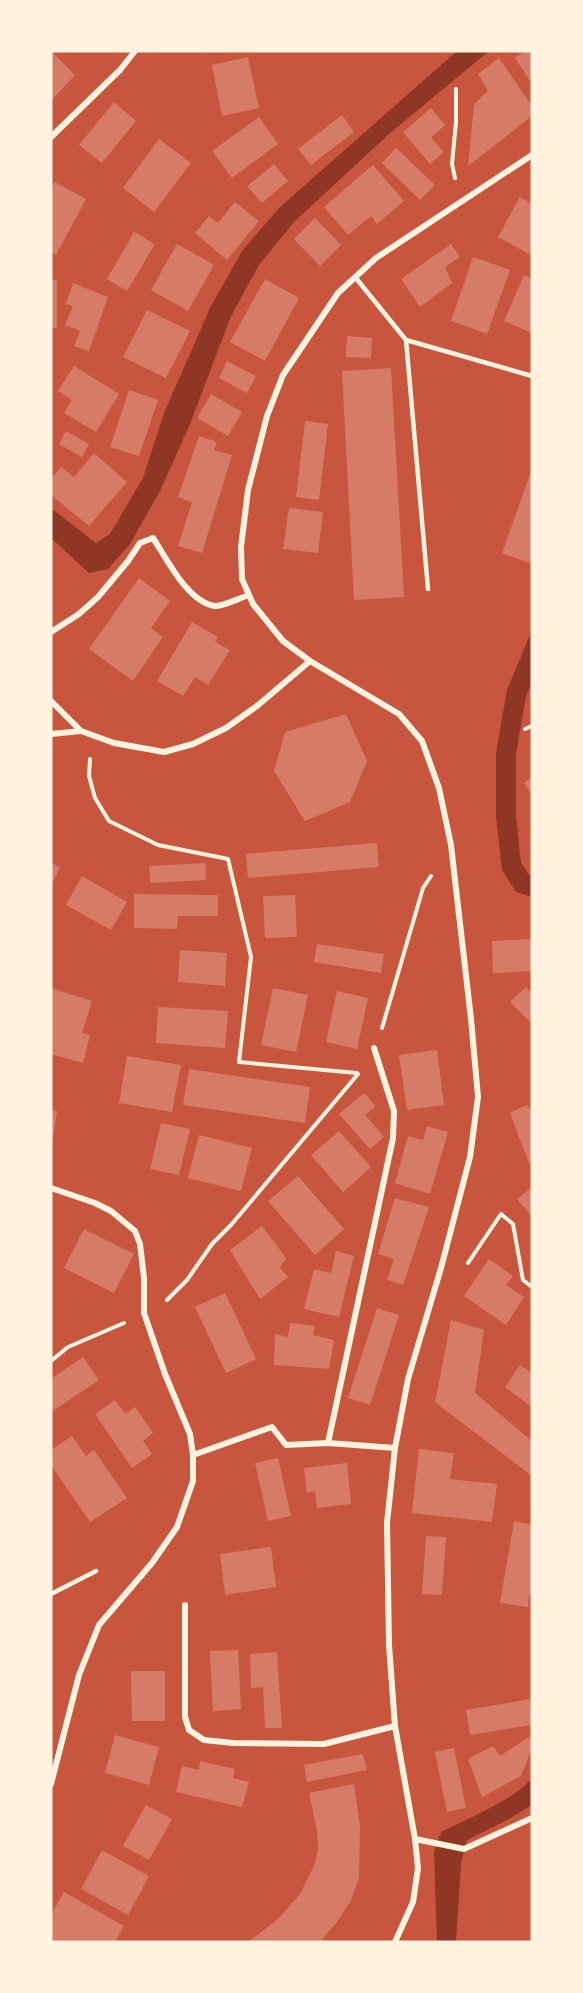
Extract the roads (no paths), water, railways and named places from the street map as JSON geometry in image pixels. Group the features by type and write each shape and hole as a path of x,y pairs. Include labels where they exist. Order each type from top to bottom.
{"street":[{"path":"51,137 120,70 135,51"},
{"path":"395,1942 413,1902 418,1868 395,1726 389,1645 387,1523 395,1448 408,1379 441,1269 470,1157 478,1097 451,845 439,788 422,741 399,714 310,661 284,641 253,604 242,579 241,547 248,490 267,416 283,375 338,293 376,258 532,155"},
{"path":"51,632 79,614 98,597 140,543 153,538 186,588 200,601 216,607 249,595"},
{"path":"51,734 81,731 114,743 164,752 193,744 226,728 242,717 310,661"},
{"path":"51,701 81,731"},
{"path":"328,1443 393,1138 394,1111 374,1048"},
{"path":"51,1188 111,1211 135,1231 140,1244 144,1278 144,1313 165,1374 190,1434 193,1455 193,1481 177,1527 152,1563 99,1625 79,1675 51,1784"},
{"path":"193,1455 272,1427 286,1445 328,1443 395,1448"},
{"path":"185,1605 184,1717 189,1730 204,1740 233,1743 324,1744 395,1726"},
{"path":"415,1839 464,1849 532,1818"}],"lane":[{"path":"355,277 406,340 428,589"},
{"path":"406,340 532,376"},
{"path":"51,1594 96,1571"}]}
